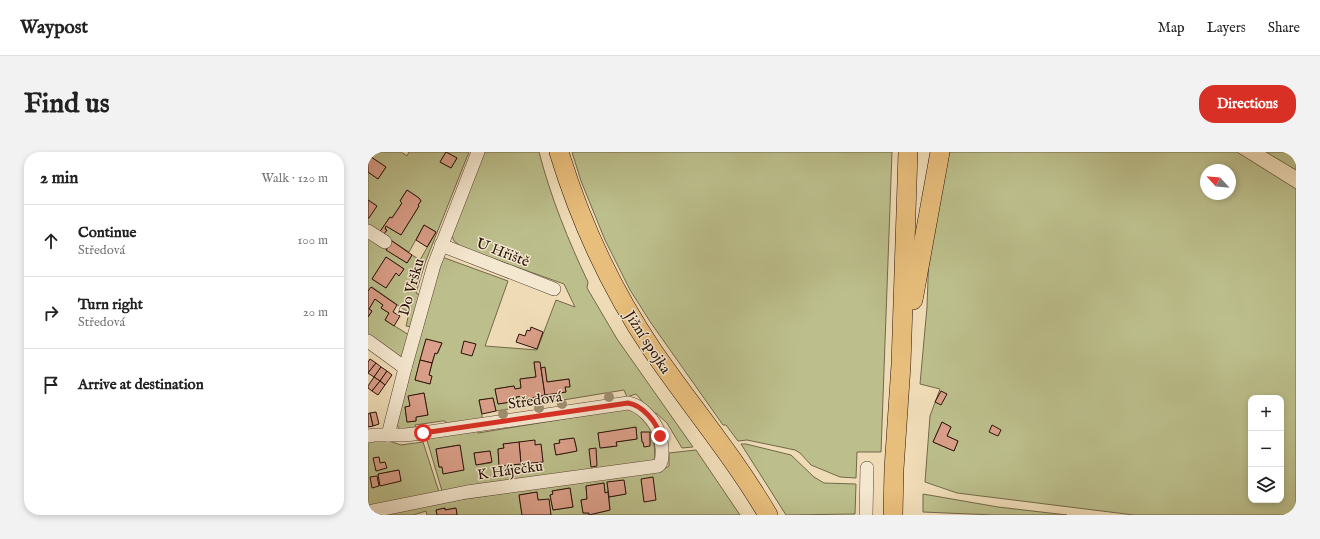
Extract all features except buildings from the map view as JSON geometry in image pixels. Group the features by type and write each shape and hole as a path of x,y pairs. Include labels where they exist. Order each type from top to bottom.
{"highway":[{"name":"Jižní spojka","path":"559,152 583,222 614,288 653,351 741,471 768,515"},
{"path":"893,515 894,470 901,364 908,152"},
{"path":"901,364 940,152"}],"street":[{"name":"Do Vršku","path":"388,435 434,265 478,152"},
{"path":"368,231 385,242"},
{"name":"U Hřiště","path":"441,245 554,289"},
{"path":"368,341 405,368"},
{"name":"Středová","path":"368,436 405,436 628,403 637,406 651,420 659,431 662,460 658,466"},
{"name":"K Háječku","path":"368,512 467,492 658,466"},
{"path":"866,515 867,468"}],"green space":[{"path":"368,152 401,152 407,156 409,152 446,152 469,152 425,263 416,293 420,295 411,327 406,326 409,313 372,287 368,291 368,238 407,263 412,255 420,260 436,232 424,225 409,252 383,235 387,230 385,229 386,226 401,235 419,206 418,205 421,201 419,198 407,190 400,201 402,203 379,233 368,225 368,218 377,206 368,200 368,172 378,179 386,167 371,157 368,161","holes":["446,152 457,158 451,168 440,162","386,257 404,269 399,275 396,273 386,288 372,279"]},
{"path":"483,152 539,152 560,218 588,282 587,288 617,339 693,447 682,448 667,423 656,413 653,414 636,394 627,397 624,390 496,411 493,398 479,400 483,421 447,426 445,421 442,421 415,425 416,429 400,429 396,424 442,257 508,281 485,346 537,350 556,300 575,307 564,284 463,248 454,241 452,236","holes":["426,339 442,343 438,353 435,353 429,375 430,384 415,380","534,362 539,362 541,368 545,368 547,382 569,379 570,386 565,387 566,392 523,400 523,396 516,397 517,401 498,404 495,389 514,386 515,389 521,388 520,379 536,377","424,393 428,415 416,417 416,421 407,422 405,407 410,406 409,396"]},
{"path":"572,152 892,152 881,452 857,452 856,478 840,477 811,465 800,453 795,450 747,440 738,441 726,425 723,425 651,323 630,290 605,240 581,181"},
{"path":"943,152 1237,152 1296,189 1296,515 1134,515 957,493 925,482 930,416 940,389 920,384 927,307 929,252","holes":["942,422 951,427 947,436 958,441 954,451 933,442"]},
{"path":"1266,152 1296,152 1296,170"},
{"path":"375,299 383,305 381,308 389,313 385,320 409,335 403,356 400,357 368,335 368,317 372,311 369,309"},
{"path":"627,409 638,414 652,433 655,462 442,491 426,437 476,429 478,433","holes":["636,428 637,439 616,442 617,446 601,448 598,433","573,438 577,451 556,455 554,444 560,443 560,440","534,441 535,445 541,445 543,462 499,466 498,449 504,448 503,444","459,445 442,467 439,467 436,449","490,451 491,463 476,465 474,453"]},
{"path":"368,441 389,441 401,445 423,442 439,492 368,507","holes":["398,470 401,481 380,485 378,474"]},
{"path":"741,444 791,455 814,477 824,483 856,484 855,514 786,515"},
{"path":"696,450 740,515 589,515 551,515 540,500 538,500 537,492 519,495 522,515 457,515 455,508 445,510 445,508 436,510 437,515 427,515 426,511 413,515 381,515 458,500 664,469 669,466 669,453","holes":["624,481 626,494 609,497 610,510 589,515 589,513 583,513 581,500 587,499 586,486 604,483 605,493 608,492 607,482","570,488 573,507 553,510 550,495 553,494 552,491"]},
{"path":"923,494 998,507 1067,515 994,515 923,512"}],"route":[{"path":"423,433 628,403 637,406 651,420 659,431 660,436"}]}
